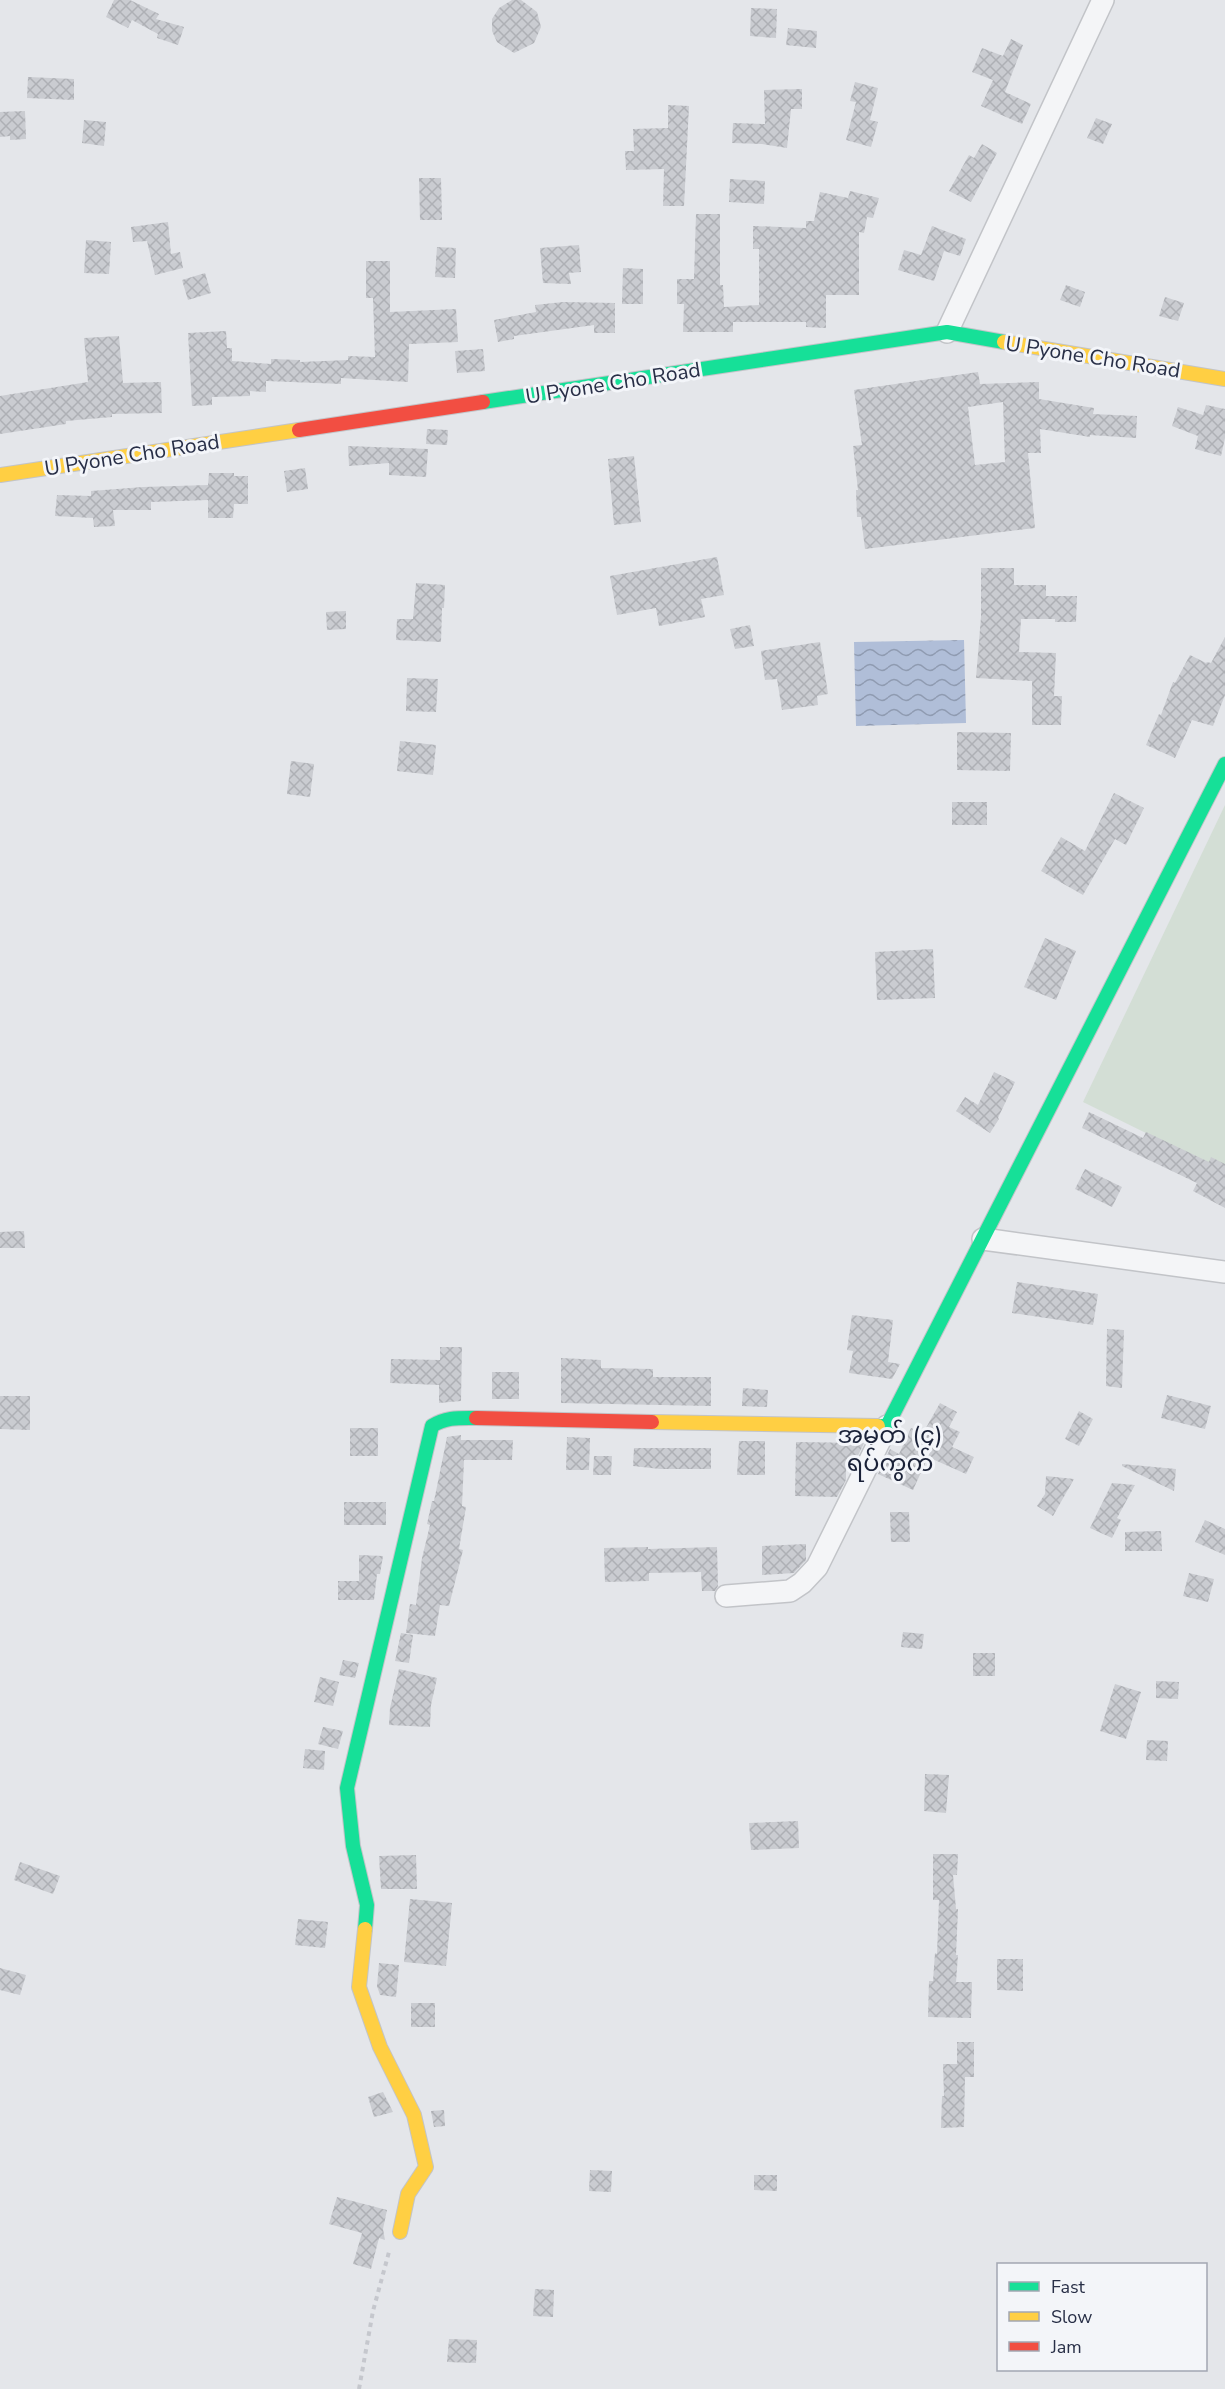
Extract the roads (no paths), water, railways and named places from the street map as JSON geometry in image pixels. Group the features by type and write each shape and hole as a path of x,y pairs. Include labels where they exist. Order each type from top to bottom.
{"street":[{"path":"947,332 1103,0"},
{"name":"U Pyone Cho Road","path":"0,475 947,332 1225,379"},
{"path":"726,1596 790,1591 802,1583 817,1567 1225,764"},
{"path":"983,1239 1225,1272"},
{"path":"400,2232 408,2194 426,2167 414,2115 380,2047 359,1987 367,1905 353,1846 347,1788 432,1426 441,1419 452,1418 887,1426"}],"water":[{"path":"964,640 966,723 856,726 854,642"}],"district":[{"name":"အမှတ် (၄) ရပ်ကွက်","path":"890,1449"}]}
